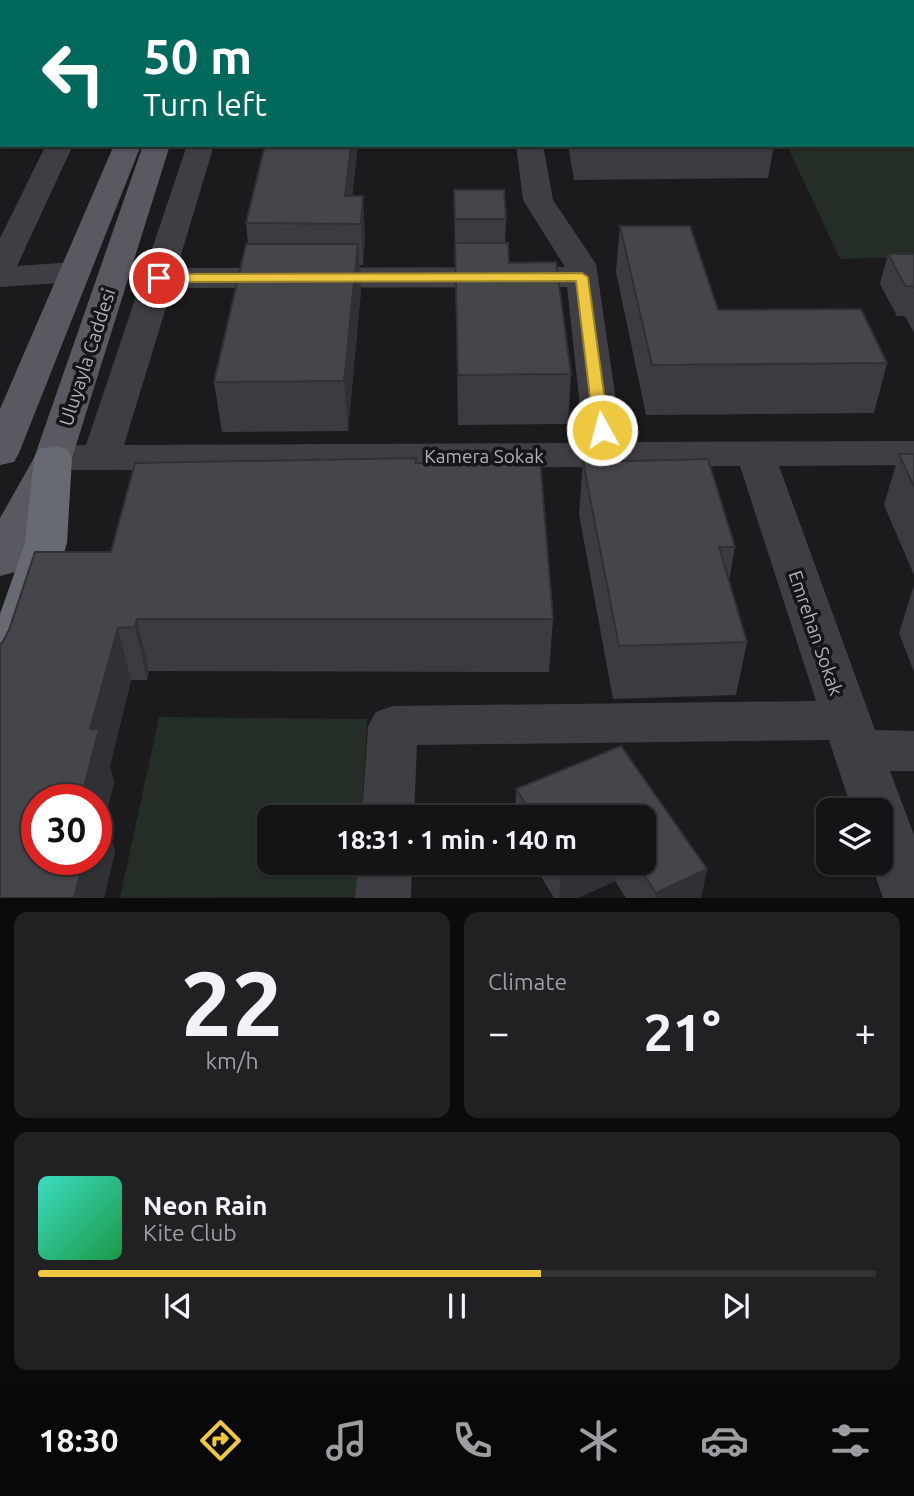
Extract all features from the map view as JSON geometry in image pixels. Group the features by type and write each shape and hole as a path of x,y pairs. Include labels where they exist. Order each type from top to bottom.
{"highway":[{"path":"0,682 46,543 53,458"}],"main road":[{"name":"Uluyayla Caddesi","path":"0,453 127,147"},
{"name":"Uluyayla Caddesi","path":"0,561 53,458 156,147"}],"street":[{"path":"0,270 59,147"},
{"path":"101,458 200,147"},
{"path":"529,147 538,200 580,264 605,455"},
{"path":"0,277 75,272"},
{"path":"159,278 582,277"},
{"name":"Kamera Sokak","path":"53,458 914,453"},
{"name":"Emrehan Sokak","path":"755,454 874,798"},
{"path":"389,805 393,726 851,735 914,751"},
{"name":"Emrehan Sokak","path":"893,850 911,898"},
{"path":"383,898 384,875"}],"shaded area":[{"path":"788,147 914,147 914,257 840,259"},
{"path":"159,717 367,719 363,805 257,805 257,875 360,875 359,897 120,898"}],"building":[{"path":"265,147 351,147 345,196 363,196 361,224 246,223"},
{"path":"454,190 504,190 506,219 455,219"},
{"path":"620,226 690,226 718,310 861,309 887,363 652,365"},
{"path":"455,243 508,243 509,263 556,262 571,374 458,375"},
{"path":"246,244 358,244 344,381 214,382"},
{"path":"888,254 914,254 914,288 905,286"},
{"path":"899,454 914,454 914,487"},
{"path":"416,458 416,463 480,463 480,458 540,458 553,619 137,619 135,627 118,628 90,729 99,729 85,784 21,784 21,875 80,875 74,898 0,898 0,644 9,630 35,552 111,552 135,463"},
{"path":"708,459 735,547 719,547 747,642 619,646 583,462"},
{"path":"621,746 707,869 656,893 644,875 656,875 656,805 526,805 516,789"}],"route":[{"path":"159,278 582,277 602,430"}]}
